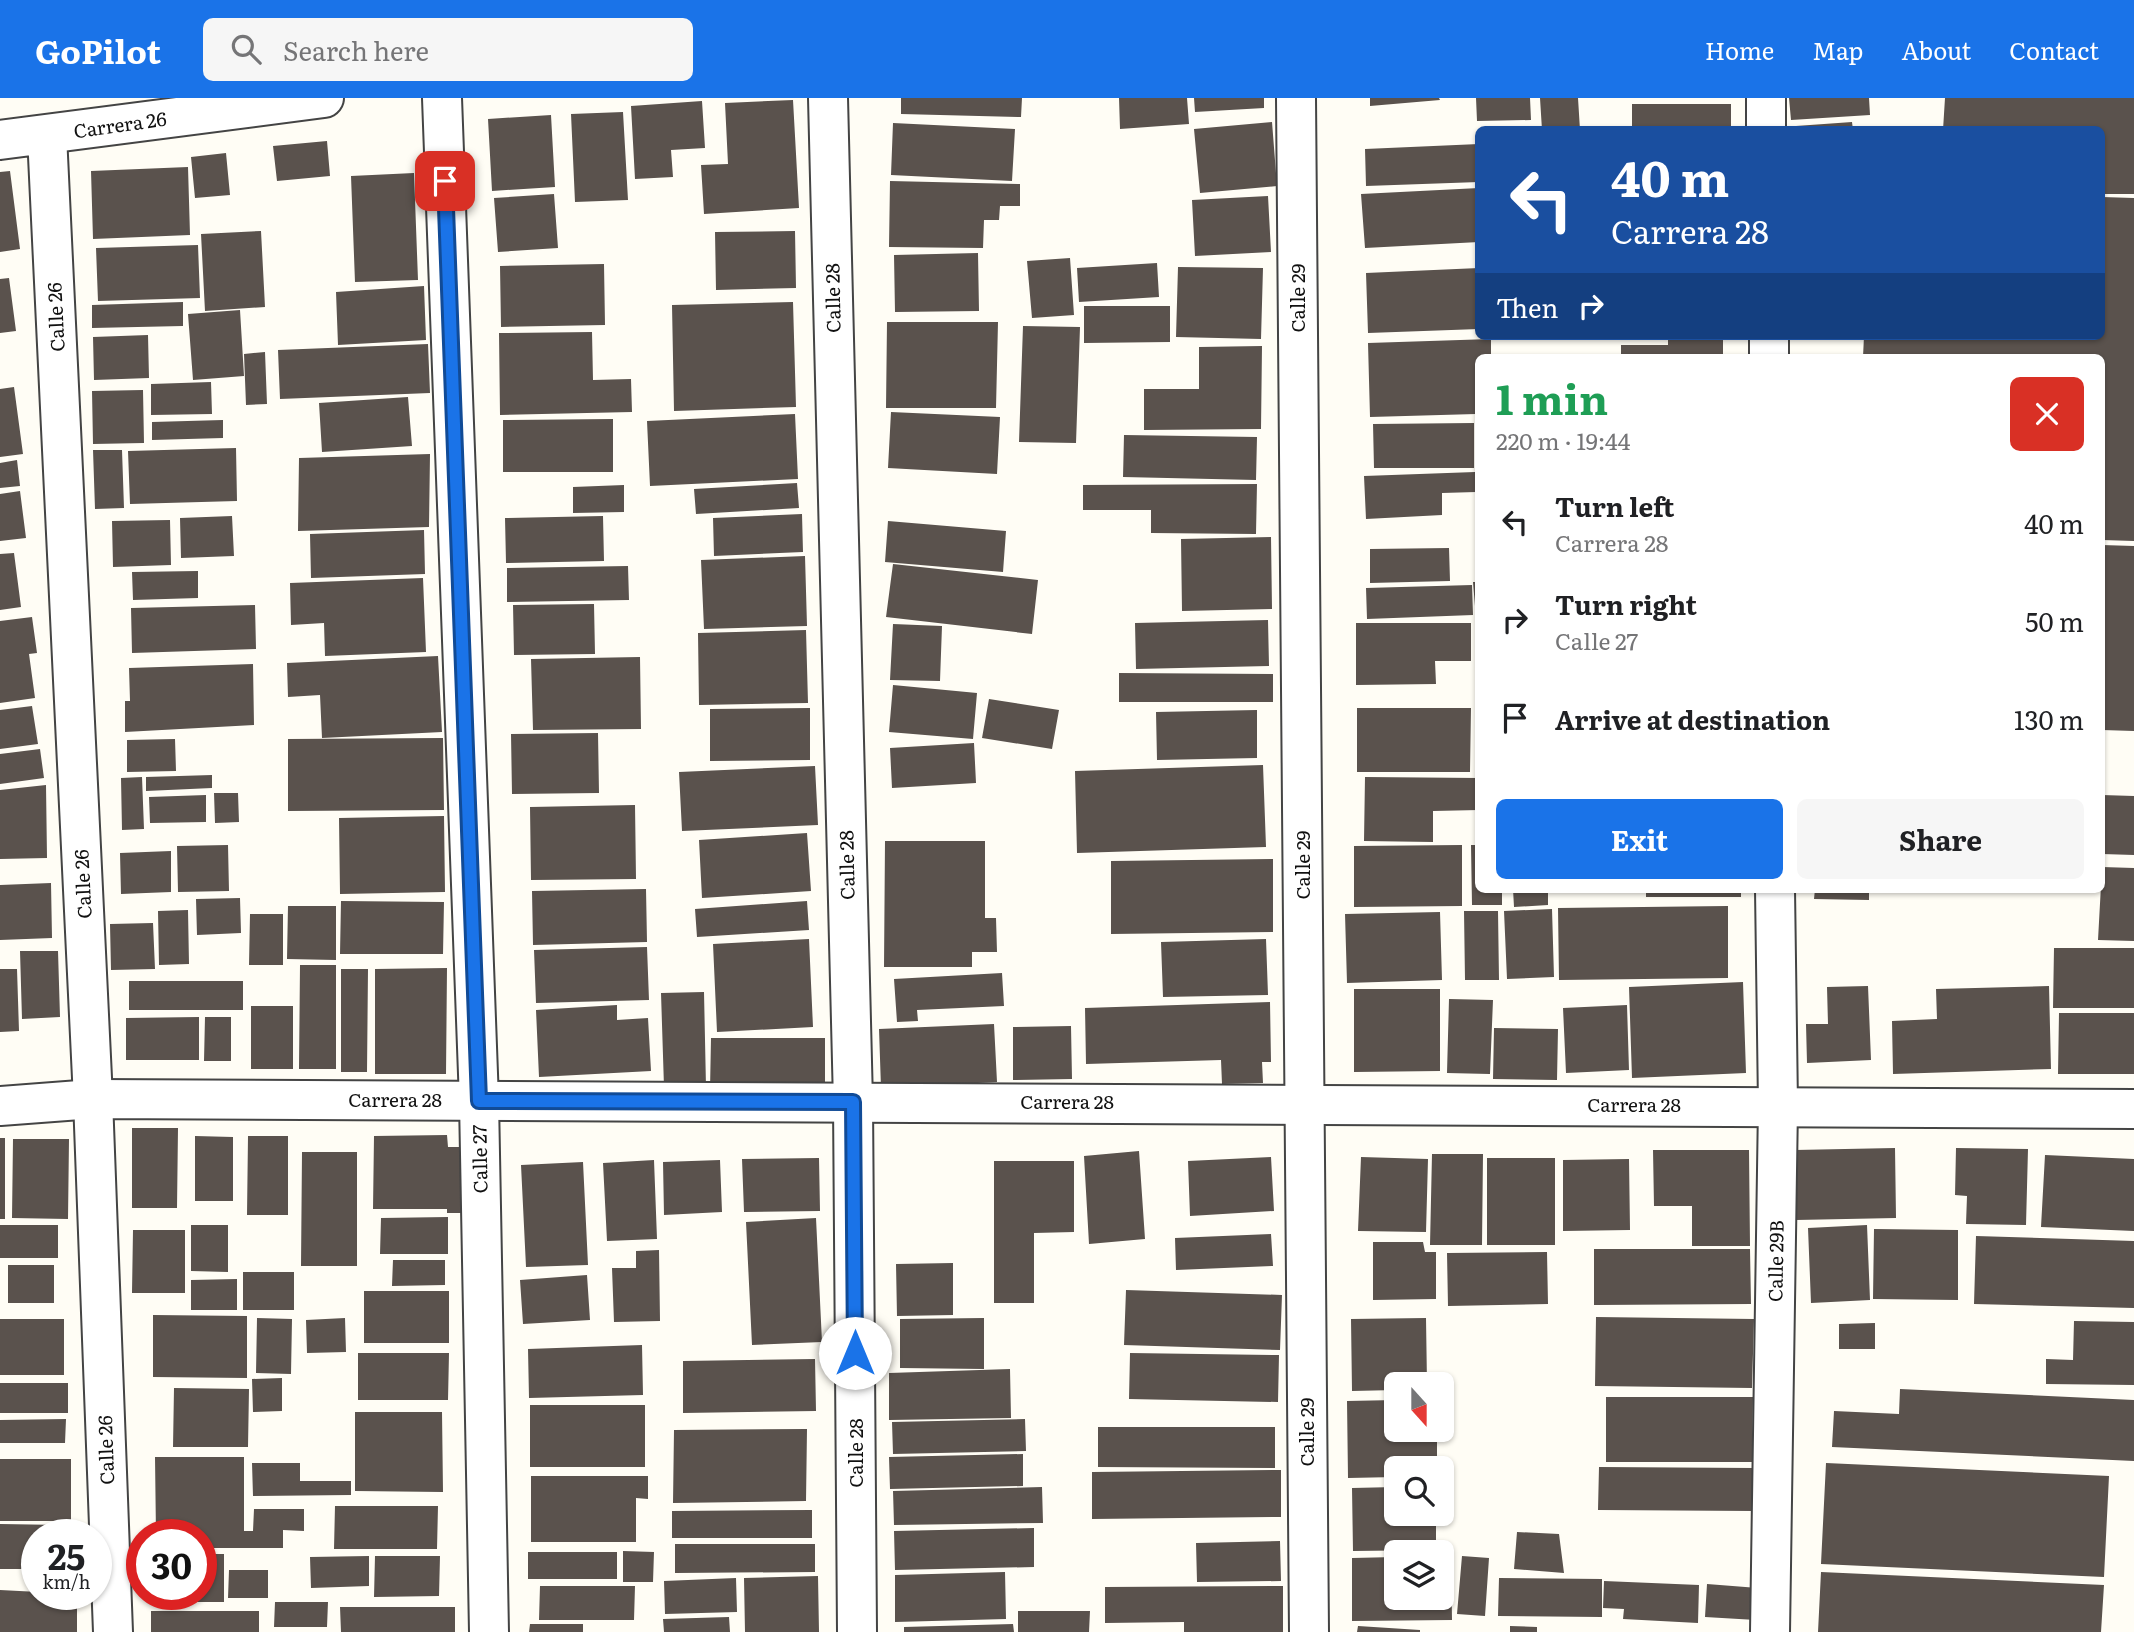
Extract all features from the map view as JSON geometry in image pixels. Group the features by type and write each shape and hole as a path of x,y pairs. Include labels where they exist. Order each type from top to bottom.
{"street":[{"name":"Carrera 26","path":"0,140 324,98"},
{"name":"Calle 27","path":"442,98 479,1101 489,1632"},
{"name":"Calle 28","path":"828,98 853,1102 857,1632"},
{"name":"Calle 29","path":"1296,98 1309,1632"},
{"path":"1766,98 1766,126"},
{"name":"Calle 26","path":"47,135 93,1099 113,1632"},
{"name":"Calle 29B","path":"1770,1632 1778,1105 1775,893"},
{"name":"Carrera 28","path":"0,1106 93,1099 1778,1105 2134,1109"}],"building":[{"path":"901,98 1022,98 1021,117 901,114"},
{"path":"1119,98 1187,98 1189,124 1120,129"},
{"path":"1194,98 1264,98 1264,108 1195,112"},
{"path":"1370,98 1439,98 1440,100 1370,106"},
{"path":"1476,98 1530,98 1531,120 1477,121"},
{"path":"1540,98 1578,98 1580,126 1542,126"},
{"path":"1789,98 1869,98 1870,115 1791,120"},
{"path":"1945,98 2134,98 2134,194 2105,194 2105,126 1943,126"},
{"path":"793,100 799,208 704,214 701,165 728,164 725,103"},
{"path":"702,101 705,148 671,150 673,177 635,179 631,106"},
{"path":"1632,104 1731,104 1731,126 1632,126"},
{"path":"623,112 628,200 575,202 571,114"},
{"path":"551,115 555,187 492,191 488,119"},
{"path":"1272,122 1277,186 1200,193 1194,129"},
{"path":"1852,122 1852,126 1796,126"},
{"path":"893,123 1015,129 1012,181 891,175"},
{"path":"327,141 330,176 277,181 273,146"},
{"path":"1475,144 1475,182 1366,186 1365,149"},
{"path":"226,153 230,195 195,198 191,157"},
{"path":"188,167 190,235 93,239 91,171"},
{"path":"10,171 20,249 0,252 0,172"},
{"path":"414,173 418,280 355,282 351,176"},
{"path":"890,181 1020,184 1020,206 1000,206 999,220 984,220 983,248 889,247"},
{"path":"1475,188 1475,242 1365,248 1361,194"},
{"path":"554,194 558,248 498,252 494,198"},
{"path":"1268,196 1271,252 1195,256 1192,200"},
{"path":"2105,197 2134,198 2134,541 2105,540 2105,354 1863,354 1864,340 2105,340"},
{"path":"261,231 265,307 205,311 201,234"},
{"path":"795,231 796,288 716,290 715,232"},
{"path":"198,245 200,298 98,301 96,248"},
{"path":"978,253 979,311 895,312 894,255"},
{"path":"1070,258 1074,315 1032,318 1027,261"},
{"path":"1157,263 1159,297 1079,302 1077,268"},
{"path":"604,264 605,325 501,327 500,266"},
{"path":"1178,267 1263,268 1261,339 1176,337"},
{"path":"1475,268 1475,329 1368,333 1366,273"},
{"path":"9,278 16,331 0,333 0,279"},
{"path":"424,286 426,340 338,345 336,292"},
{"path":"183,302 183,326 92,328 92,305"},
{"path":"793,302 796,407 674,411 672,305"},
{"path":"1084,306 1170,306 1170,342 1084,343"},
{"path":"240,310 244,376 193,380 188,314"},
{"path":"887,322 998,322 996,408 886,408"},
{"path":"1023,326 1080,327 1076,443 1019,442"},
{"path":"592,332 593,380 631,379 632,412 500,415 499,333"},
{"path":"148,335 149,378 94,380 93,337"},
{"path":"1491,340 1491,354 1475,354 1475,414 1370,417 1368,343"},
{"path":"1668,340 1723,340 1723,354 1621,354 1621,345 1668,345"},
{"path":"428,344 430,393 280,399 278,350"},
{"path":"1262,346 1261,429 1144,430 1144,389 1199,389 1199,347"},
{"path":"265,352 267,404 246,405 244,354"},
{"path":"211,382 212,414 151,415 151,384"},
{"path":"14,387 23,454 0,457 0,389"},
{"path":"143,390 144,443 93,444 92,391"},
{"path":"408,397 412,446 322,452 319,403"},
{"path":"891,412 1000,417 997,474 888,468"},
{"path":"795,414 798,479 650,486 647,421"},
{"path":"613,419 613,472 503,472 503,420"},
{"path":"223,420 223,438 152,440 152,422"},
{"path":"1474,423 1474,468 1374,468 1373,424"},
{"path":"1124,435 1257,437 1256,480 1123,477"},
{"path":"236,448 237,501 130,504 128,451"},
{"path":"93,450 122,450 124,508 95,509"},
{"path":"430,454 429,527 298,531 299,458"},
{"path":"17,460 20,486 0,488 0,463"},
{"path":"1475,472 1475,492 1442,493 1442,515 1366,519 1364,476"},
{"path":"797,483 799,508 696,514 694,489"},
{"path":"1257,484 1256,534 1151,533 1151,510 1083,510 1083,485"},
{"path":"624,485 624,512 573,513 573,487"},
{"path":"20,491 26,538 0,541 0,494"},
{"path":"802,514 803,552 714,556 713,518"},
{"path":"232,516 234,556 181,558 180,518"},
{"path":"603,516 604,561 506,563 505,518"},
{"path":"170,520 171,565 113,567 112,521"},
{"path":"888,521 1006,531 1003,572 885,562"},
{"path":"424,530 425,574 311,578 310,534"},
{"path":"1271,537 1272,609 1182,611 1181,539"},
{"path":"2105,545 2134,546 2134,731 2105,730"},
{"path":"1449,548 1450,581 1370,583 1370,549"},
{"path":"14,553 21,607 0,610 0,554"},
{"path":"805,556 807,626 704,629 701,560"},
{"path":"893,564 1038,580 1032,634 886,617"},
{"path":"628,566 629,600 507,602 507,568"},
{"path":"198,571 198,598 133,600 132,572"},
{"path":"423,578 426,652 325,656 324,623 291,625 290,583"},
{"path":"1472,585 1473,615 1367,619 1366,588"},
{"path":"594,604 595,654 514,655 513,605"},
{"path":"255,605 256,649 132,653 131,608"},
{"path":"32,617 37,653 29,654 35,698 0,703 0,621"},
{"path":"1268,620 1269,666 1136,669 1135,623"},
{"path":"1356,623 1471,623 1471,661 1435,661 1436,684 1356,685"},
{"path":"893,624 942,626 940,681 890,680"},
{"path":"806,630 808,703 699,705 698,633"},
{"path":"438,656 442,732 322,738 320,695 288,697 287,663"},
{"path":"640,657 641,729 533,730 531,659"},
{"path":"253,664 254,725 125,732 125,701 130,701 129,668"},
{"path":"1119,673 1273,674 1273,702 1119,702"},
{"path":"893,685 977,693 973,739 889,732"},
{"path":"989,699 1059,710 1052,749 982,738"},
{"path":"32,706 38,744 0,749 0,710"},
{"path":"810,708 810,760 710,761 710,709"},
{"path":"1357,708 1471,708 1470,772 1357,772"},
{"path":"1257,710 1257,758 1157,760 1156,712"},
{"path":"598,733 599,793 512,794 511,734"},
{"path":"443,738 444,810 288,811 288,739"},
{"path":"175,739 176,771 127,772 127,740"},
{"path":"974,743 976,783 892,788 890,748"},
{"path":"40,749 44,778 0,784 0,754"},
{"path":"1263,765 1266,847 1077,853 1075,771"},
{"path":"815,766 818,825 682,831 679,772"},
{"path":"212,775 212,788 146,791 146,777"},
{"path":"142,777 144,829 122,830 121,778"},
{"path":"1365,777 1475,778 1475,810 1433,811 1433,842 1364,841"},
{"path":"46,785 47,858 0,859 0,790"},
{"path":"214,793 238,793 239,822 215,823"},
{"path":"206,795 206,822 150,823 149,797"},
{"path":"2105,795 2134,796 2134,855 2105,854"},
{"path":"635,805 636,879 531,880 530,807"},
{"path":"444,816 445,892 340,894 339,818"},
{"path":"807,833 811,891 702,898 699,840"},
{"path":"885,841 985,841 985,918 996,918 997,952 972,952 972,967 884,967"},
{"path":"228,845 229,891 178,892 177,846"},
{"path":"1462,845 1462,906 1354,907 1354,846"},
{"path":"1471,845 1475,845 1475,893 1502,893 1502,905 1472,905"},
{"path":"171,851 171,892 121,894 120,853"},
{"path":"1273,859 1273,932 1111,934 1111,861"},
{"path":"2105,867 2134,868 2134,941 2098,940 2101,893 2105,893"},
{"path":"51,883 52,938 0,940 0,885"},
{"path":"646,889 647,942 533,945 532,891"},
{"path":"1513,893 1548,893 1548,905 1514,907"},
{"path":"1646,893 1741,893 1741,897 1646,897"},
{"path":"1815,893 1869,893 1869,900 1814,899"},
{"path":"240,898 241,933 197,935 196,899"},
{"path":"341,901 444,902 443,954 340,954"},
{"path":"807,901 809,930 697,937 695,909"},
{"path":"288,906 336,906 336,960 287,959"},
{"path":"1728,906 1728,978 1559,980 1558,908"},
{"path":"1552,909 1554,977 1507,979 1504,911"},
{"path":"188,910 189,964 159,965 158,911"},
{"path":"1464,911 1498,911 1499,980 1465,980"},
{"path":"1440,912 1442,980 1347,983 1345,914"},
{"path":"250,914 283,914 283,965 249,965"},
{"path":"153,923 155,969 111,970 110,924"},
{"path":"809,939 813,1027 717,1032 713,944"},
{"path":"1266,939 1268,995 1163,997 1161,942"},
{"path":"647,947 649,1000 536,1003 534,950"},
{"path":"2054,948 2134,948 2134,1008 2053,1008"},
{"path":"20,951 58,951 60,1017 22,1019"},
{"path":"300,965 336,965 336,1069 299,1069"},
{"path":"447,968 446,1074 375,1074 375,969"},
{"path":"0,969 17,969 19,1031 0,1032"},
{"path":"341,969 368,969 367,1072 341,1072"},
{"path":"1002,973 1004,1006 917,1010 918,1021 897,1022 894,979"},
{"path":"129,981 243,981 243,1010 129,1010"},
{"path":"1743,982 1746,1073 1632,1078 1629,987"},
{"path":"1868,986 1871,1060 1807,1063 1806,1024 1828,1024 1827,987"},
{"path":"2049,986 2051,1069 1893,1074 1892,1021 1937,1019 1936,989"},
{"path":"1354,989 1440,989 1440,1071 1354,1072"},
{"path":"704,992 706,1087 664,1087 661,993"},
{"path":"1449,999 1493,1000 1490,1074 1447,1073"},
{"path":"1270,1002 1271,1062 1262,1062 1263,1083 1222,1084 1221,1060 1086,1064 1085,1008"},
{"path":"617,1005 617,1020 648,1018 651,1071 539,1077 536,1010"},
{"path":"1627,1005 1629,1070 1566,1073 1563,1008"},
{"path":"251,1006 293,1006 293,1069 251,1069"},
{"path":"2059,1013 2134,1013 2134,1074 2058,1074"},
{"path":"199,1017 199,1060 126,1060 126,1018"},
{"path":"205,1017 231,1017 231,1061 204,1061"},
{"path":"994,1024 997,1082 881,1088 879,1029"},
{"path":"1071,1026 1072,1079 1013,1080 1013,1027"},
{"path":"1494,1028 1558,1029 1557,1080 1493,1079"},
{"path":"711,1038 825,1038 825,1090 710,1090"},
{"path":"132,1128 178,1128 177,1208 132,1208"},
{"path":"447,1135 448,1147 467,1147 466,1213 447,1213 447,1209 373,1209 374,1136"},
{"path":"195,1136 233,1137 233,1201 195,1201"},
{"path":"248,1136 288,1136 288,1215 247,1215"},
{"path":"0,1138 5,1138 5,1219 0,1219"},
{"path":"13,1139 69,1139 68,1219 12,1218"},
{"path":"1895,1148 1896,1218 1796,1220 1795,1150"},
{"path":"1956,1148 2028,1149 2026,1225 1966,1224 1967,1196 1955,1195"},
{"path":"1653,1150 1749,1150 1750,1246 1692,1246 1692,1206 1654,1206"},
{"path":"1139,1151 1145,1239 1089,1244 1084,1156"},
{"path":"302,1152 357,1152 357,1266 301,1266"},
{"path":"1432,1154 1483,1154 1482,1245 1430,1245"},
{"path":"2045,1155 2134,1159 2134,1231 2041,1227"},
{"path":"1271,1157 1274,1211 1190,1216 1188,1161"},
{"path":"1361,1157 1428,1159 1426,1232 1358,1231"},
{"path":"819,1158 820,1211 744,1212 742,1159"},
{"path":"1487,1158 1555,1158 1555,1245 1487,1245"},
{"path":"1629,1159 1630,1230 1563,1231 1563,1160"},
{"path":"654,1160 657,1239 607,1241 603,1163"},
{"path":"720,1160 722,1212 664,1215 663,1162"},
{"path":"994,1161 1074,1161 1074,1232 1034,1233 1034,1303 994,1303"},
{"path":"583,1162 588,1265 526,1267 521,1165"},
{"path":"448,1217 448,1254 380,1254 381,1218"},
{"path":"816,1218 822,1342 752,1345 746,1222"},
{"path":"0,1225 58,1225 58,1258 0,1258"},
{"path":"191,1225 228,1225 228,1272 191,1271"},
{"path":"1867,1225 1870,1300 1811,1303 1808,1228"},
{"path":"1874,1229 1958,1230 1958,1300 1873,1299"},
{"path":"133,1230 185,1230 185,1293 132,1293"},
{"path":"1271,1234 1273,1266 1176,1270 1175,1238"},
{"path":"1976,1236 2134,1241 2134,1308 1974,1304"},
{"path":"1373,1242 1423,1242 1425,1252 1436,1252 1436,1299 1373,1300"},
{"path":"1594,1249 1750,1249 1751,1304 1594,1305"},
{"path":"659,1250 660,1321 614,1322 612,1268 636,1268 636,1251"},
{"path":"1547,1252 1548,1304 1448,1306 1447,1253"},
{"path":"393,1260 445,1260 445,1285 392,1286"},
{"path":"953,1263 953,1315 897,1316 896,1264"},
{"path":"8,1265 54,1265 54,1303 8,1303"},
{"path":"243,1272 294,1272 294,1310 243,1310"},
{"path":"587,1275 590,1320 523,1324 520,1280"},
{"path":"237,1279 237,1310 191,1310 191,1280"},
{"path":"1126,1290 1282,1295 1280,1350 1124,1345"},
{"path":"364,1291 449,1291 449,1343 364,1343"},
{"path":"153,1315 247,1316 247,1378 153,1377"},
{"path":"1596,1317 1754,1319 1752,1388 1595,1386"},
{"path":"257,1318 292,1319 291,1374 256,1373"},
{"path":"345,1318 346,1352 307,1353 306,1320"},
{"path":"984,1318 984,1369 900,1368 900,1319"},
{"path":"1426,1318 1427,1372 1384,1372 1384,1390 1352,1391 1351,1319"},
{"path":"0,1319 64,1319 64,1375 0,1375"},
{"path":"2074,1321 2134,1322 2134,1385 2046,1384 2046,1359 2073,1360"},
{"path":"1875,1323 1875,1349 1839,1349 1839,1324"},
{"path":"642,1345 643,1395 529,1398 528,1349"},
{"path":"358,1353 449,1353 448,1400 358,1400"},
{"path":"1130,1353 1279,1355 1278,1402 1129,1399"},
{"path":"815,1359 816,1411 683,1413 683,1361"},
{"path":"1010,1369 1011,1418 889,1420 889,1373"},
{"path":"282,1378 282,1411 253,1412 252,1379"},
{"path":"0,1383 68,1383 68,1413 0,1413"},
{"path":"174,1388 249,1389 248,1447 173,1447"},
{"path":"1900,1389 2134,1400 2134,1461 1832,1447 1834,1411 1899,1414"},
{"path":"1606,1397 1753,1397 1752,1462 1606,1462"},
{"path":"1384,1400 1384,1442 1437,1442 1437,1456 1384,1456 1384,1477 1348,1478 1347,1401"},
{"path":"530,1405 645,1405 645,1467 530,1467"},
{"path":"355,1412 442,1412 443,1492 355,1491"},
{"path":"66,1419 65,1443 0,1443 0,1420"},
{"path":"1025,1419 1026,1451 893,1454 892,1422"},
{"path":"1098,1427 1275,1427 1275,1468 1098,1467"},
{"path":"807,1429 806,1501 673,1503 674,1430"},
{"path":"1023,1454 1023,1486 890,1489 889,1457"},
{"path":"155,1457 244,1457 244,1531 253,1531 254,1509 304,1509 304,1531 283,1530 283,1548 217,1548 217,1519 156,1519"},
{"path":"0,1459 71,1459 71,1519 0,1521"},
{"path":"252,1463 300,1463 300,1481 351,1481 351,1495 253,1496"},
{"path":"1826,1463 2109,1476 2104,1577 1821,1564"},
{"path":"1599,1467 1754,1468 1754,1511 1598,1510"},
{"path":"1281,1470 1281,1517 1092,1519 1092,1472"},
{"path":"531,1476 648,1476 648,1499 636,1498 636,1542 531,1542"},
{"path":"1042,1487 1043,1523 894,1525 893,1491"},
{"path":"1384,1487 1384,1526 1436,1526 1436,1540 1384,1540 1384,1551 1353,1551 1352,1488"},
{"path":"335,1506 438,1506 437,1549 334,1549"},
{"path":"812,1510 812,1538 672,1538 672,1511"},
{"path":"0,1524 21,1524 21,1569 0,1569"},
{"path":"1034,1528 1034,1567 895,1570 894,1531"},
{"path":"1517,1532 1559,1534 1564,1573 1514,1569"},
{"path":"1280,1541 1281,1581 1197,1582 1196,1543"},
{"path":"675,1544 815,1544 815,1572 675,1573"},
{"path":"623,1551 654,1552 653,1582 623,1582"},
{"path":"528,1552 617,1552 617,1579 528,1579"},
{"path":"217,1554 224,1554 224,1602 217,1602"},
{"path":"369,1556 369,1586 311,1588 310,1557"},
{"path":"375,1556 440,1556 439,1596 374,1597"},
{"path":"1462,1556 1489,1558 1485,1616 1457,1614"},
{"path":"1384,1557 1384,1610 1452,1610 1452,1620 1352,1621 1352,1558"},
{"path":"229,1570 268,1570 268,1598 228,1598"},
{"path":"1005,1572 1006,1619 895,1622 895,1575"},
{"path":"1821,1572 2104,1585 2101,1632 1818,1632"},
{"path":"818,1576 819,1632 745,1632 744,1578"},
{"path":"736,1578 737,1612 665,1614 664,1581"},
{"path":"1499,1578 1602,1579 1602,1617 1498,1616"},
{"path":"1604,1581 1699,1585 1698,1623 1623,1619 1624,1609 1603,1608"},
{"path":"1707,1584 1758,1588 1756,1620 1705,1617"},
{"path":"540,1586 635,1586 634,1620 539,1620"},
{"path":"1283,1586 1283,1632 1184,1632 1184,1622 1105,1623 1105,1587"},
{"path":"0,1590 21,1591 21,1610 77,1610 77,1632 0,1632"},
{"path":"275,1602 328,1602 327,1627 274,1627"},
{"path":"340,1607 455,1607 455,1632 341,1632"},
{"path":"151,1611 259,1611 259,1632 151,1632"},
{"path":"1018,1611 1090,1611 1089,1632 1018,1632"},
{"path":"729,1617 730,1632 664,1632 663,1619"},
{"path":"530,1624 583,1624 583,1632 529,1632"},
{"path":"1013,1624 1014,1632 904,1632 904,1627"},
{"path":"1358,1626 1420,1630 1420,1632 1357,1632"},
{"path":"1510,1626 1537,1627 1537,1632 1510,1632"}],"route":[{"path":"445,181 479,1101 853,1102 855,1353"}]}
